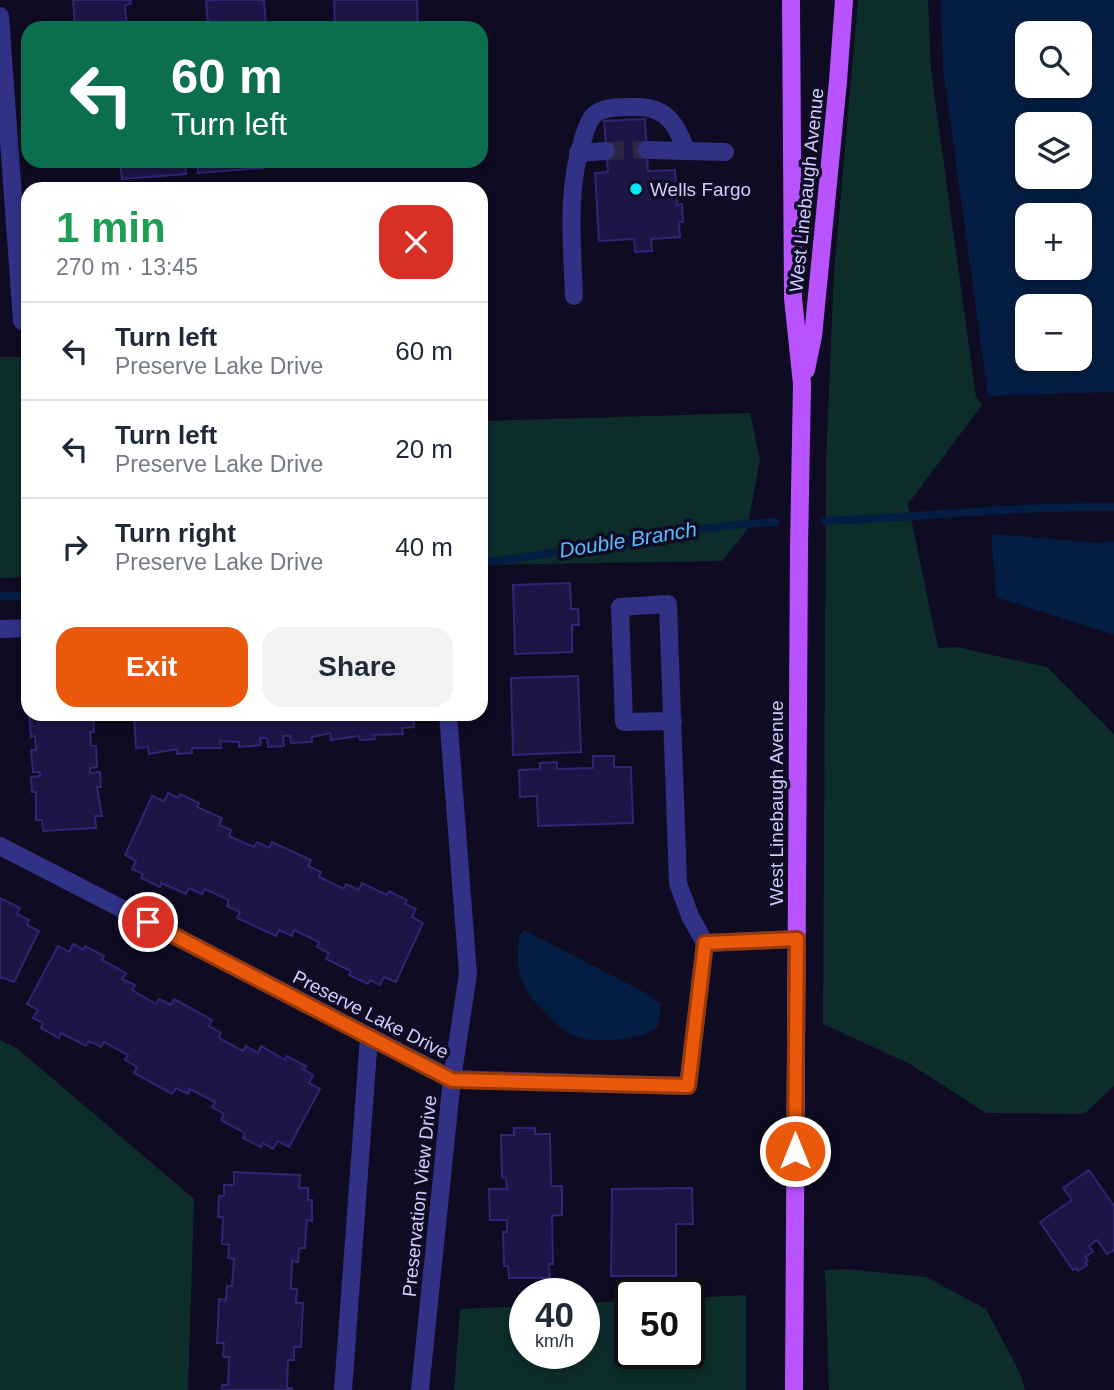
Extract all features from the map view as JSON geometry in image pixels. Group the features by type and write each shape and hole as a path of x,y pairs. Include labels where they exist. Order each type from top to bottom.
{"main road":[{"name":"West Linebaugh Avenue","path":"791,0 793,298 803,384 799,561 794,1390"},
{"name":"West Linebaugh Avenue","path":"803,384 813,336 844,0"}],"street":[{"path":"0,16 3,97 21,309"},
{"path":"573,296 573,179 578,153 592,117 604,108 641,107 658,110 677,127 686,150"},
{"path":"647,150 725,152"},
{"path":"578,153 606,151"},
{"path":"673,721 624,722 620,607 668,604 673,721 678,883 690,916 705,943 797,939"},
{"path":"0,629 21,628"},
{"name":"Preservation View Drive","path":"420,1390 452,1080 468,974 449,721"},
{"name":"Preserve Lake Drive","path":"0,846 452,1080 688,1086 705,943"},
{"path":"343,1390 369,1037"}],"green space":[{"path":"858,0 928,0 931,70 976,397 982,405 908,504 938,648 956,647 1047,667 1114,734 1114,1086 1084,1114 986,1113 910,1064 823,1024 826,464 834,272"},
{"path":"0,357 21,357 21,577 0,578"},
{"path":"750,413 760,459 747,530 722,561 488,565 488,421"},
{"path":"0,1040 18,1049 194,1199 188,1390 0,1390"},
{"path":"846,1269 926,1277 986,1309 1020,1373 1025,1390 829,1390 825,1270"},
{"path":"746,1295 746,1390 454,1390 460,1309 509,1307 509,1369 600,1369 600,1302 614,1302 614,1369 705,1369 705,1297"}],"water":[{"path":"941,0 1114,0 1114,392 988,396 943,69"},
{"path":"991,534 1098,543 1114,541 1114,635 996,597"},
{"path":"524,930 642,991 661,1004 658,1027 637,1036 599,1040 580,1038 563,1029 533,1000 523,984 518,954 519,936"}],"building":[{"path":"73,0 130,0 131,4 125,5 126,21 74,21"},
{"path":"264,0 266,21 208,21 206,1"},
{"path":"334,0 417,0 418,21 335,21"},
{"name":"Wells Fargo","path":"645,119 648,171 675,170 677,205 682,204 683,222 679,222 680,237 651,239 652,251 635,252 634,239 599,241 595,173 608,172 604,121"},
{"path":"121,168 186,168 186,174 122,179"},
{"path":"198,168 263,168 198,173"},
{"path":"570,583 571,609 578,609 579,625 572,625 572,652 515,654 513,585"},
{"path":"578,676 581,752 513,755 511,678"},
{"path":"30,721 93,721 94,732 90,732 91,746 96,746 97,767 90,768 90,773 100,772 101,787 97,787 102,816 95,816 96,828 43,831 42,820 36,820 36,792 32,792 31,777 40,776 40,772 33,772 31,750 36,750 35,736 31,737"},
{"path":"134,721 414,721 414,727 402,728 403,734 374,735 375,739 360,740 359,736 331,740 330,733 312,737 312,742 291,743 290,736 283,736 284,746 268,747 267,738 260,738 261,745 239,747 239,742 220,741 221,748 192,748 192,753 177,754 177,749 149,754 148,747 136,748"},
{"path":"593,756 614,756 614,767 631,767 633,823 538,826 537,796 520,797 519,770 540,769 540,763 557,762 557,769 593,768"},
{"path":"168,793 178,798 180,794 199,803 197,807 222,818 219,825 231,830 229,836 254,847 257,842 269,848 272,842 311,860 308,866 321,872 319,877 344,889 346,884 359,890 362,883 387,895 389,891 407,900 405,904 416,909 412,917 423,923 396,982 384,977 380,985 370,980 368,984 349,975 351,971 326,959 329,953 317,947 319,942 294,930 292,936 279,930 276,936 237,918 240,912 227,906 229,900 205,889 202,894 189,888 186,894 161,883 160,887 141,878 143,874 132,869 136,861 125,855 152,796 164,801"},
{"path":"0,898 20,908 17,914 29,920 27,925 39,931 14,982 1,977 0,979"},
{"path":"73,944 84,950 85,946 104,956 102,960 126,973 122,979 135,985 132,990 156,1004 159,999 171,1005 174,999 212,1020 209,1026 221,1033 219,1038 243,1051 246,1046 258,1053 261,1046 285,1060 287,1056 306,1066 303,1069 313,1075 309,1083 320,1089 289,1147 278,1141 273,1149 263,1143 261,1147 243,1138 245,1133 221,1120 224,1114 212,1107 215,1102 190,1089 188,1094 176,1088 172,1094 134,1073 137,1067 125,1060 128,1055 104,1042 101,1047 89,1041 86,1046 61,1033 59,1038 41,1028 43,1023 33,1018 38,1010 27,1004 58,946 69,952"},
{"path":"514,1128 535,1128 535,1134 550,1134 551,1186 562,1186 562,1215 552,1216 553,1264 549,1264 550,1278 509,1278 508,1266 504,1266 503,1232 507,1232 507,1220 490,1220 489,1189 507,1189 506,1178 502,1177 501,1135 514,1135"},
{"path":"1089,1170 1114,1206 1114,1250 1107,1254 1097,1240 1089,1246 1093,1252 1085,1257 1087,1265 1078,1271 1076,1268 1073,1270 1040,1222 1072,1200 1063,1188"},
{"path":"234,1172 300,1175 299,1188 308,1188 308,1200 312,1200 312,1221 307,1220 305,1248 299,1248 298,1262 292,1261 291,1289 297,1289 296,1303 303,1303 301,1347 294,1347 294,1360 288,1360 287,1388 292,1390 222,1390 222,1385 228,1385 229,1357 223,1357 224,1343 217,1343 219,1299 226,1300 227,1286 232,1286 234,1259 228,1258 229,1245 222,1244 223,1217 218,1217 219,1196 224,1196 224,1185 234,1185"},
{"path":"692,1188 693,1224 676,1224 676,1276 611,1276 612,1189"}],"waterway":[{"name":"Double Branch","path":"825,521 1006,510 1114,507"},
{"name":"Double Branch","path":"488,562 664,534 775,522"},
{"name":"Double Branch","path":"0,596 21,596"}],"tunnel":[{"path":"606,151 647,150"}],"place":[{"name":"Wells Fargo","path":"636,189"}],"route":[{"path":"148,922 452,1080 688,1086 705,943 797,939 795,1151"}]}
